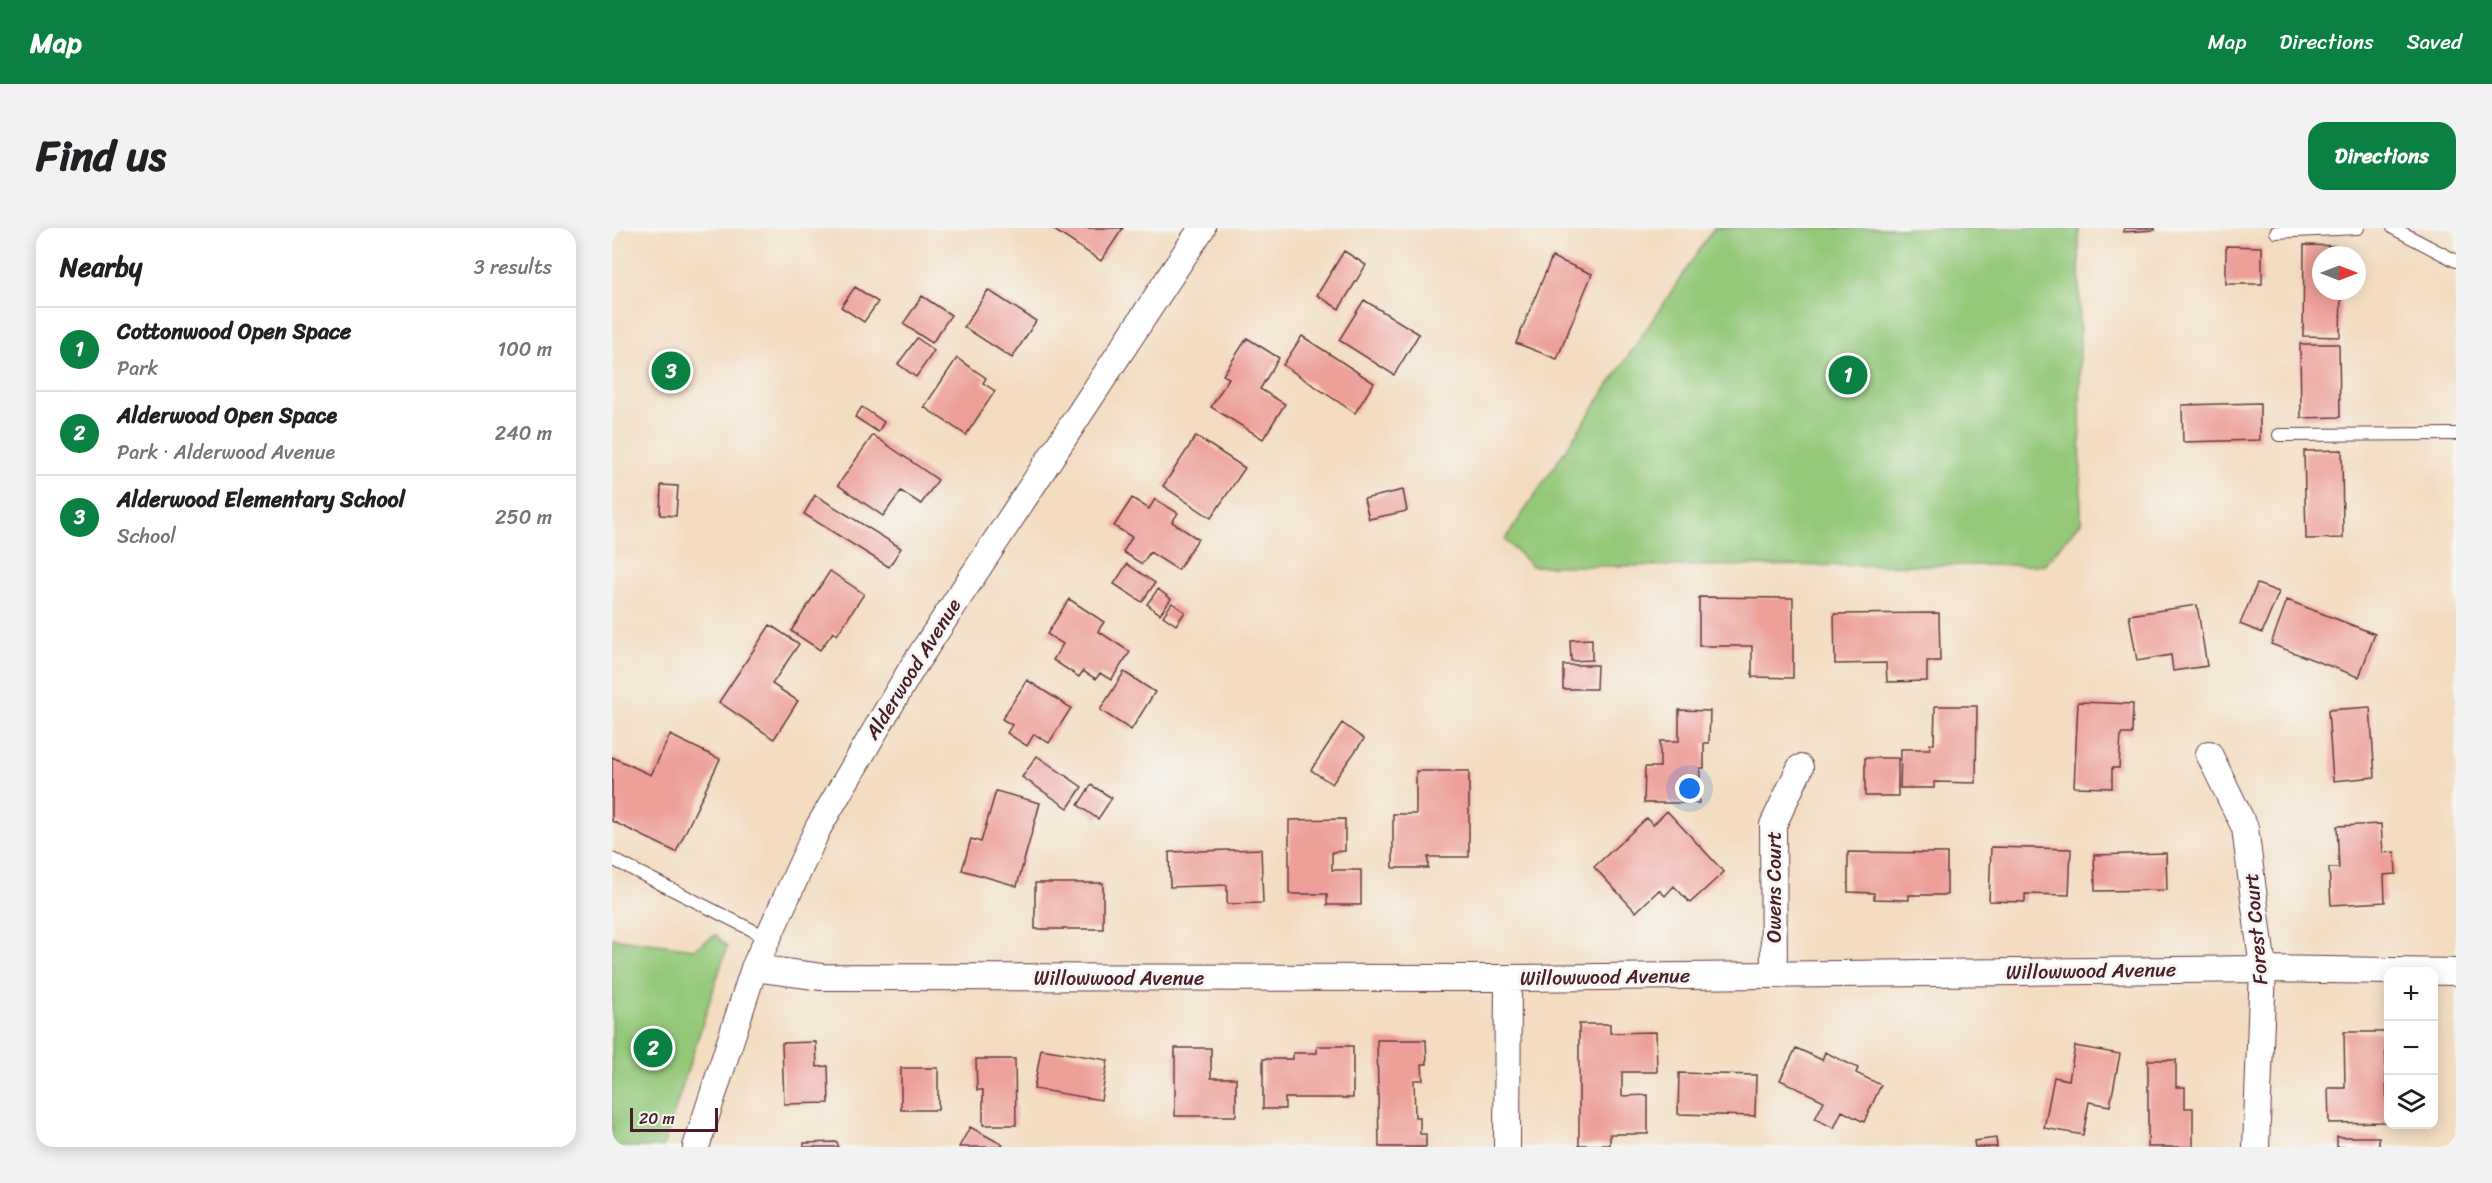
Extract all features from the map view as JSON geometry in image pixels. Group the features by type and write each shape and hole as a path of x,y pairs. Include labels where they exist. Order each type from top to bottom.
{"street":[{"name":"Alderwood Avenue","path":"696,1147 754,968 766,937 818,828 900,688 1203,228"},
{"name":"Forest Court","path":"2209,754 2245,828 2263,969 2256,1147"},
{"name":"Owens Court","path":"1774,975 1773,825 1800,768"},
{"name":"Willowwood Avenue","path":"754,968 822,977 1508,978 2263,969 2456,972"},
{"path":"1507,1147 1508,978"}],"lane":[{"path":"2276,232 2358,228"},
{"path":"2393,228 2456,261"},
{"path":"2278,435 2456,434"},
{"path":"612,859 766,937"}],"green space":[{"path":"1714,228 2079,228 2081,522 2044,565 1532,566 1505,540"},
{"path":"716,935 727,947 663,1147 612,1147 612,938 694,949"}],"building":[{"path":"1051,228 1123,228 1101,261"},
{"path":"2124,228 2155,228 2155,230 2124,232"},
{"path":"2304,245 2342,246 2312,246 2312,300 2341,300 2340,337 2303,336"},
{"path":"2226,246 2262,247 2262,284 2226,284"},
{"path":"1344,251 1366,265 1339,309 1317,295"},
{"path":"1552,257 1592,274 1557,359 1516,343"},
{"path":"855,287 878,302 864,322 841,307"},
{"path":"988,290 1036,321 1012,358 964,327"},
{"path":"922,296 951,315 932,343 903,324"},
{"path":"1364,300 1419,334 1394,375 1339,340"},
{"path":"1302,336 1374,383 1355,413 1283,365"},
{"path":"917,338 934,351 916,377 898,364"},
{"path":"1247,338 1279,358 1260,389 1285,404 1263,439 1211,407 1229,378 1223,375"},
{"path":"2300,344 2339,344 2340,417 2301,418"},
{"path":"957,358 986,378 983,383 995,391 966,435 924,407"},
{"path":"2260,403 2260,440 2183,442 2182,405"},
{"path":"862,407 884,422 878,432 855,417"},
{"path":"873,435 938,480 921,504 901,491 883,516 838,485"},
{"path":"1196,436 1245,468 1211,518 1163,486"},
{"path":"2342,450 2343,538 2306,539 2304,451"},
{"path":"661,485 678,486 676,516 660,515"},
{"path":"1403,490 1407,511 1369,519 1364,499"},
{"path":"815,495 901,548 889,567 804,514"},
{"path":"1132,498 1149,509 1155,499 1178,513 1172,522 1198,539 1178,570 1150,552 1142,564 1123,552 1132,537 1114,526"},
{"path":"1127,564 1155,583 1142,602 1114,584"},
{"path":"830,571 864,594 837,635 833,632 820,650 791,631"},
{"path":"2257,584 2279,592 2262,633 2240,624"},
{"path":"1158,589 1171,599 1160,614 1147,604"},
{"path":"1699,597 1793,598 1793,678 1752,677 1752,646 1699,646"},
{"path":"1069,599 1104,622 1098,631 1130,652 1111,680 1100,673 1096,679 1083,671 1079,677 1053,660 1063,644 1047,634"},
{"path":"2287,600 2375,634 2359,677 2271,644"},
{"path":"1172,603 1185,612 1176,625 1163,616"},
{"path":"2197,605 2207,666 2173,671 2171,655 2137,661 2129,615"},
{"path":"1939,613 1940,661 1927,661 1927,681 1887,682 1886,663 1835,664 1834,614"},
{"path":"770,625 799,644 772,684 798,701 774,739 719,702"},
{"path":"1592,639 1592,660 1571,661 1570,640"},
{"path":"1563,665 1597,665 1596,689 1563,689"},
{"path":"1124,672 1155,692 1131,730 1100,710"},
{"path":"1027,680 1071,708 1049,743 1034,734 1027,746 1007,733 1012,725 1002,719"},
{"path":"2078,702 2133,704 2132,734 2121,734 2119,768 2112,768 2112,788 2074,787"},
{"path":"1935,706 1977,706 1976,783 1934,782 1934,788 1900,788 1901,749 1930,749 1930,744 1934,744"},
{"path":"2370,707 2375,777 2333,781 2328,710"},
{"path":"1679,710 1710,711 1709,743 1704,743 1704,768 1700,768 1699,803 1644,803 1645,767 1660,767 1660,741 1679,741"},
{"path":"1342,723 1364,739 1332,784 1311,770"},
{"path":"670,735 720,759 676,852 612,821 612,757 651,775"},
{"path":"1037,756 1082,787 1068,808 1022,777"},
{"path":"1865,758 1898,758 1898,796 1865,796"},
{"path":"1416,771 1469,771 1469,857 1428,857 1428,868 1393,868 1393,814 1416,814"},
{"path":"1091,785 1112,798 1098,819 1078,805"},
{"path":"996,791 1040,803 1017,886 962,870 971,839 981,842"},
{"path":"1667,811 1724,872 1690,903 1674,886 1665,896 1659,890 1636,912 1594,867 1647,818 1653,825"},
{"path":"1345,819 1345,851 1332,852 1332,870 1361,870 1361,905 1327,905 1327,894 1289,894 1289,820"},
{"path":"2381,824 2383,853 2395,852 2396,874 2384,875 2385,902 2331,905 2329,868 2339,868 2337,826"},
{"path":"1991,847 2071,849 2069,895 2025,894 2025,902 1989,901"},
{"path":"1261,849 1263,903 1227,904 1227,885 1170,887 1169,852"},
{"path":"1848,852 1947,853 1947,895 1909,895 1909,900 1874,899 1874,893 1848,892"},
{"path":"2166,853 2167,890 2095,891 2094,855"},
{"path":"1035,883 1103,883 1103,929 1035,929"},
{"path":"1579,1024 1610,1024 1610,1033 1656,1032 1657,1072 1622,1072 1622,1096 1648,1095 1648,1134 1610,1134 1610,1145 1579,1145"},
{"path":"2344,1032 2384,1032 2384,1122 2329,1123 2328,1088 2345,1088"},
{"path":"1377,1040 1426,1040 1427,1064 1422,1064 1423,1080 1414,1080 1415,1117 1420,1117 1420,1134 1426,1134 1426,1147 1379,1147"},
{"path":"816,1042 817,1067 828,1066 829,1103 784,1104 782,1043"},
{"path":"1317,1046 1353,1046 1353,1098 1285,1098 1285,1109 1263,1109 1263,1059 1293,1059 1293,1053 1317,1053"},
{"path":"2075,1046 2120,1054 2110,1106 2089,1102 2083,1135 2044,1128 2054,1077 2069,1080"},
{"path":"1175,1048 1211,1048 1211,1078 1236,1078 1236,1116 1175,1116"},
{"path":"1796,1048 1822,1060 1825,1052 1858,1068 1856,1073 1881,1085 1864,1122 1842,1111 1834,1128 1815,1119 1824,1101 1780,1080"},
{"path":"1041,1049 1108,1060 1101,1100 1034,1089"},
{"path":"976,1059 1015,1059 1016,1125 983,1125 983,1090 977,1090"},
{"path":"2148,1060 2176,1060 2176,1087 2185,1087 2185,1108 2193,1108 2193,1147 2148,1147"},
{"path":"901,1068 938,1068 938,1110 901,1110"},
{"path":"1679,1073 1756,1075 1755,1116 1678,1114"},
{"path":"970,1127 1003,1145 1001,1147 959,1147"},
{"path":"2337,1137 2379,1137 2379,1147 2337,1147"},
{"path":"1996,1138 1997,1147 1975,1147 1974,1141"},
{"path":"837,1142 838,1147 804,1147 804,1143"}],"place":[{"name":"Alderwood Elementary School","path":"671,371"},
{"name":"Cottonwood Open Space","path":"1848,375"},
{"name":"Alderwood Open Space","path":"653,1048"}]}
